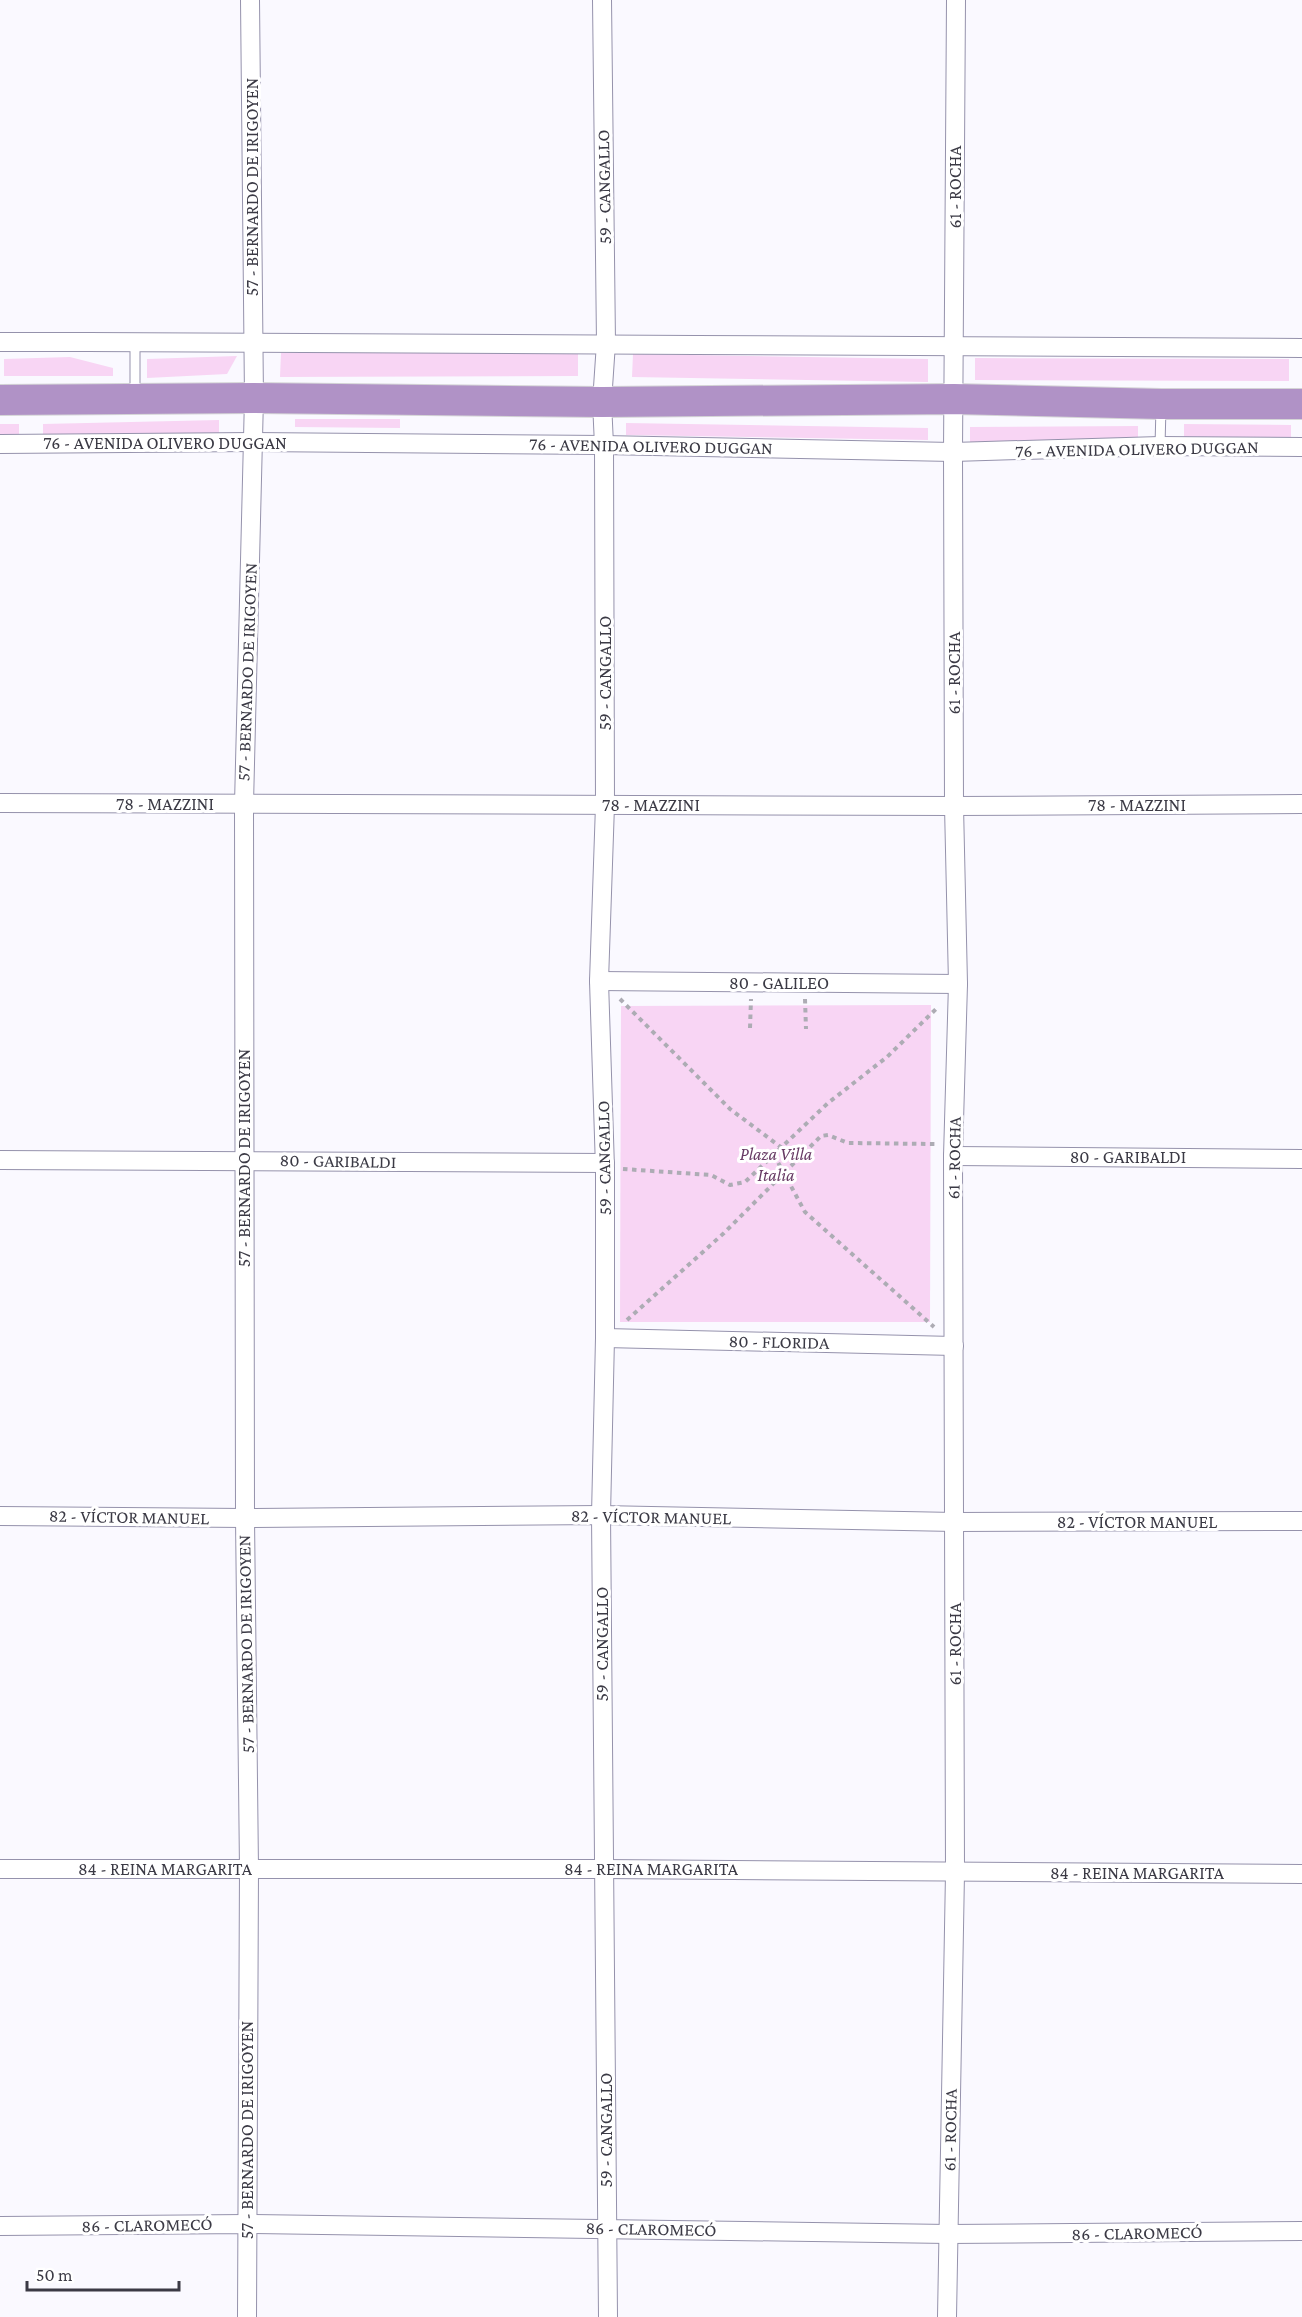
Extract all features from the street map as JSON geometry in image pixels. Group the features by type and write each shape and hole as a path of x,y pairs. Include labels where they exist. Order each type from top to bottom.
{"highway":[{"path":"0,400 254,398 602,402 954,399 1161,404 1302,404"}],"street":[{"name":"57 - BERNARDO DE IRIGOYEN","path":"247,2317 249,1869 245,1518 244,804 254,398 250,0"},
{"name":"59 - CANGALLO","path":"602,0 606,343 602,402 605,805 599,981 605,1165 607,1338 601,1515 608,2317"},
{"name":"61 - ROCHA","path":"947,2317 955,1873 953,1150 958,984 954,806 953,452 956,0"},
{"path":"0,342 1302,348"},
{"name":"76 - AVENIDA OLIVERO DUGGAN","path":"0,444 253,442 604,445 953,452 1160,446 1302,447"},
{"name":"78 - MAZZINI","path":"0,803 954,806 1302,804"},
{"name":"80 - GALILEO","path":"599,981 958,984"},
{"name":"80 - GARIBALDI","path":"953,1150 1302,1159"},
{"name":"80 - GARIBALDI","path":"0,1160 245,1160 605,1165"},
{"name":"80 - FLORIDA","path":"607,1338 954,1346"},
{"name":"82 - VÍCTOR MANUEL","path":"0,1516 245,1518 601,1515 954,1522 1302,1521"},
{"name":"84 - REINA MARGARITA","path":"0,1869 604,1869 1302,1874"},
{"name":"86 - CLAROMECÓ","path":"0,2226 247,2224 948,2235 1302,2231"}],"lane":[{"path":"135,342 135,399"},
{"path":"1160,446 1161,404"}],"path":[{"path":"599,981 634,1012 730,1109 782,1148"},
{"path":"750,1028 751,982"},
{"path":"804,983 806,1029"},
{"path":"605,1165 711,1175 730,1185 745,1182 828,1103 887,1057 958,984"},
{"path":"607,1338 724,1233 822,1136 828,1135 848,1143 953,1150"},
{"path":"774,1155 805,1212 954,1346"}],"green space":[{"path":"578,352 578,376 280,377 281,353"},
{"path":"633,354 928,359 928,382 632,377"},
{"path":"237,356 227,374 147,378 147,359"},
{"path":"70,357 113,368 113,376 4,376 4,359"},
{"path":"975,358 1289,359 1289,381 975,380"},
{"path":"295,419 400,419 400,428 295,427"},
{"path":"219,420 219,433 43,437 43,424"},
{"path":"626,423 928,428 928,440 626,435"},
{"path":"0,424 19,424 19,435 0,435"},
{"path":"1184,424 1291,425 1291,438 1184,438"},
{"path":"1138,426 1138,440 970,442 970,427"},
{"name":"Plaza Villa Italia","path":"931,1005 930,1322 620,1322 621,1006"}]}
